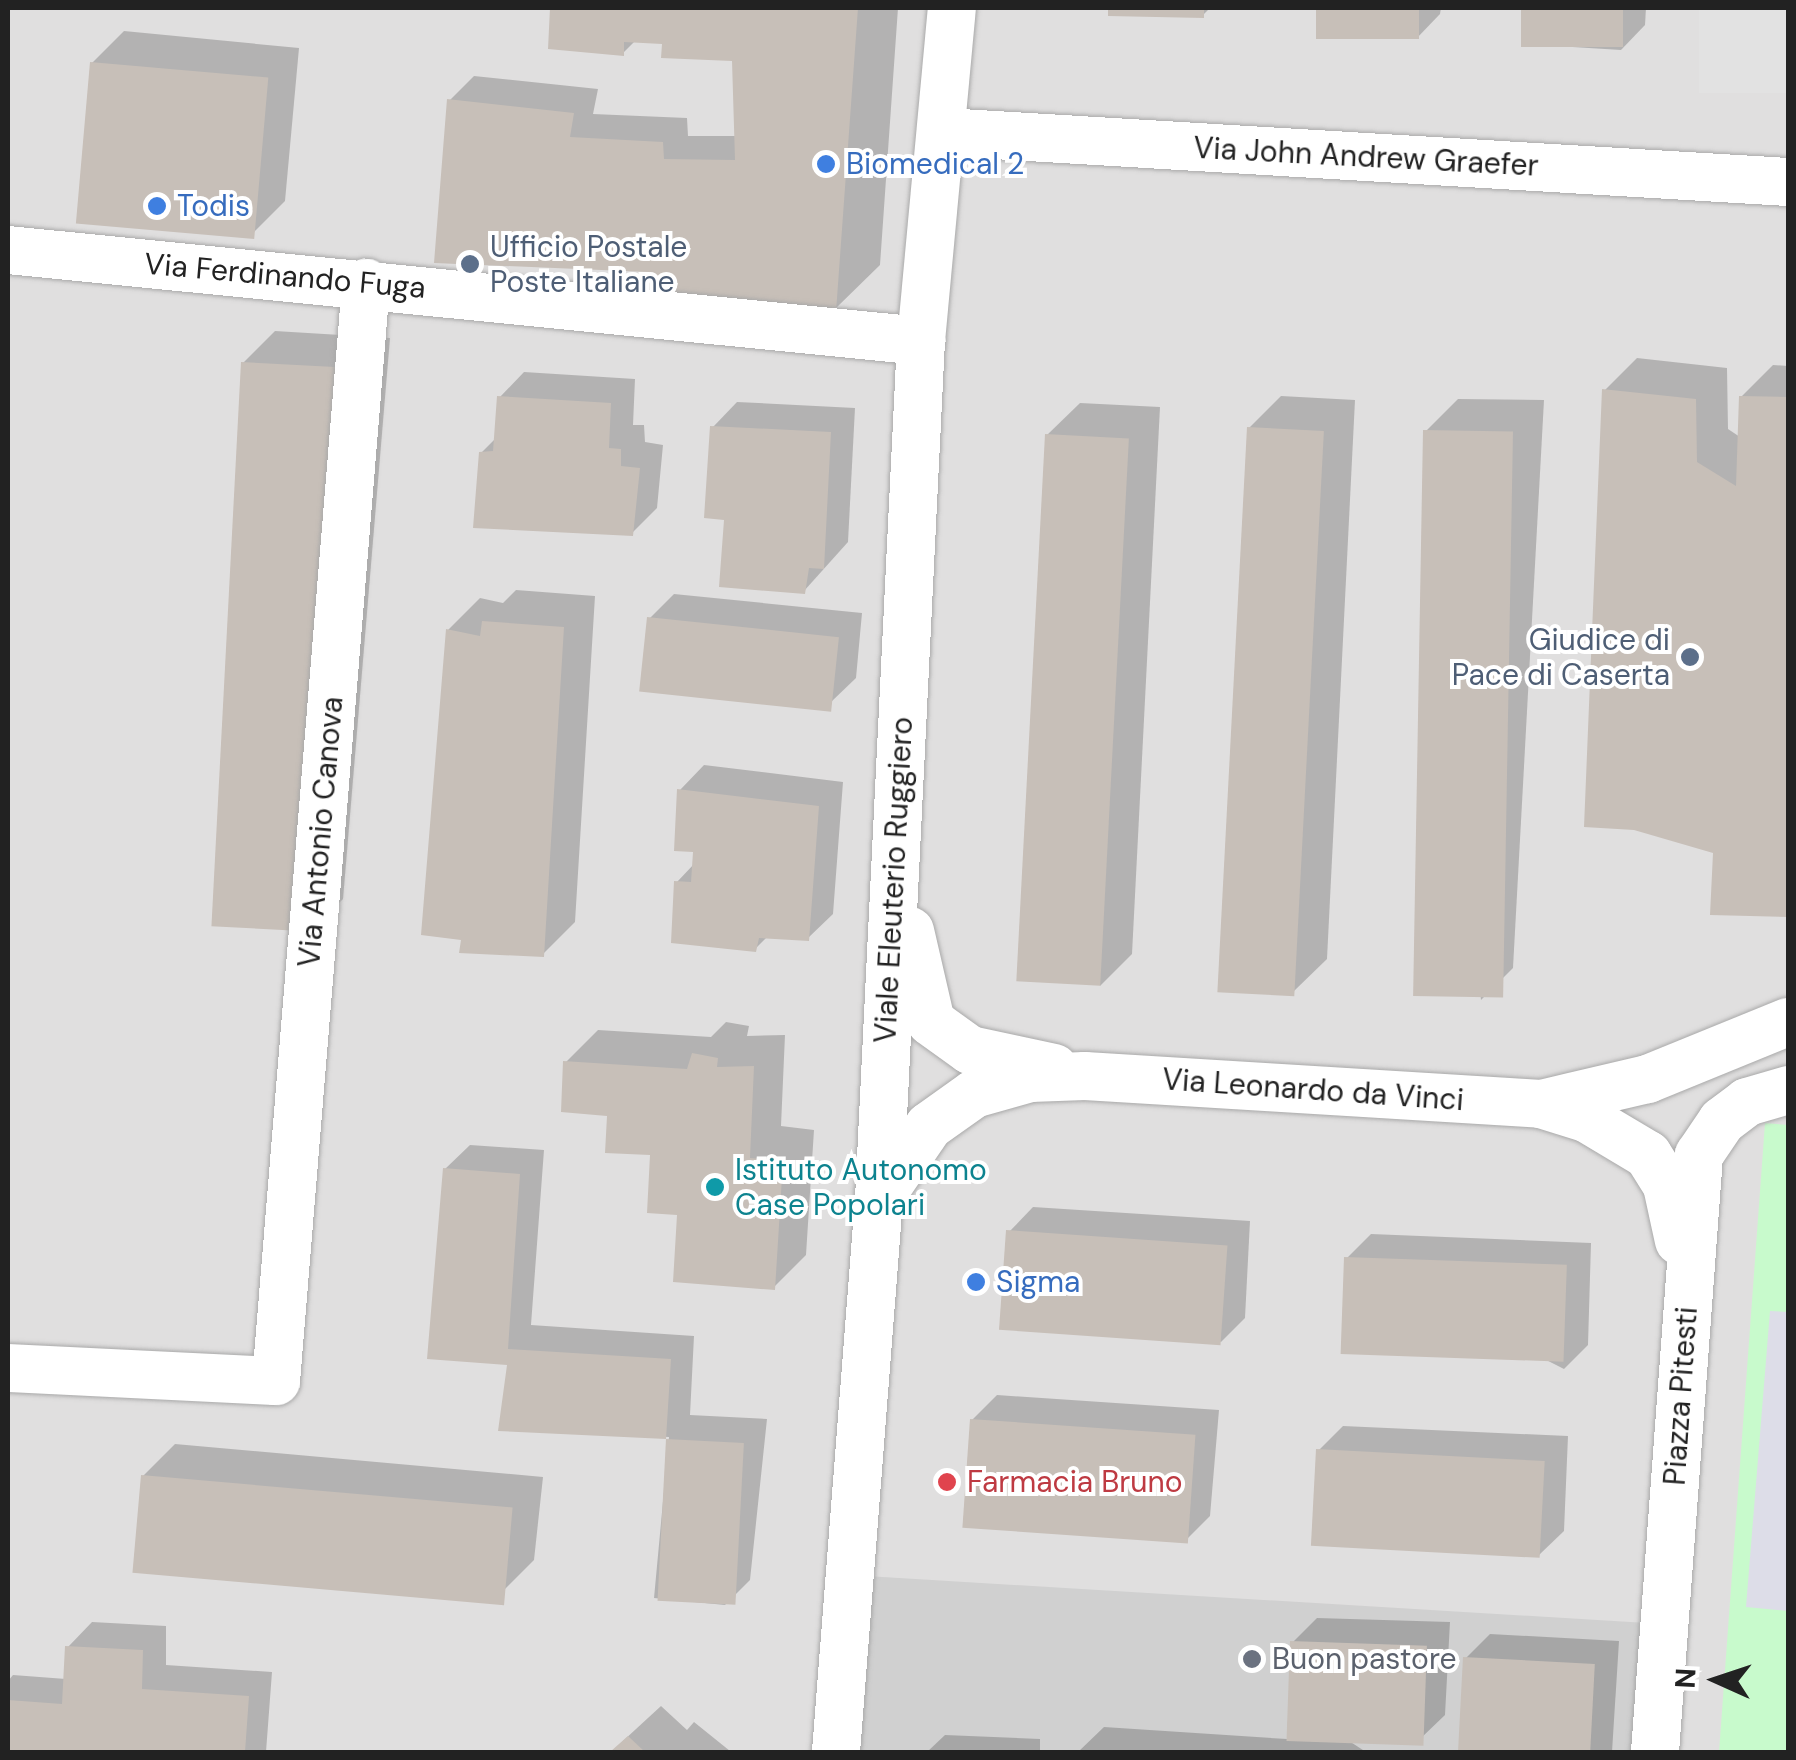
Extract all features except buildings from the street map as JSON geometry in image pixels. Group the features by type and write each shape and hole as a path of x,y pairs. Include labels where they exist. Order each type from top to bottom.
{"street":[{"name":"Viale Eleuterio Ruggiero","path":"836,1752 879,1199 921,341 944,132 952,8"},
{"name":"Via John Andrew Graefer","path":"944,132 1788,182"},
{"name":"Via Ferdinando Fuga","path":"8,250 366,282 921,341"},
{"name":"Via Antonio Canova","path":"8,1368 276,1380 366,282"},
{"name":"Via Leonardo da Vinci","path":"894,880 931,1022 970,1050 1085,1076"},
{"name":"Via Leonardo da Vinci","path":"1541,1104 1648,1078 1788,1022"},
{"name":"Via Leonardo da Vinci","path":"879,1199 929,1126 974,1094 1030,1078 1085,1076 1541,1104 1586,1118 1648,1155 1667,1186 1689,1286"},
{"name":"Piazza Pitesti","path":"1655,1752 1699,1155 1722,1121 1747,1102 1788,1090"}],"shaded area":[{"path":"8,8 1788,8 1788,1752 8,1752"},
{"path":"1699,8 1788,8 1788,93 1699,93"},
{"path":"1770,1311 1788,1312 1788,1611 1746,1607"},
{"name":"Buon pastore","path":"850,1575 1663,1624 1655,1752 836,1752"}],"green space":[{"path":"1765,1123 1788,1125 1788,1752 1719,1752"}],"place":[{"name":"Biomedical 2","path":"826,164"},
{"name":"Todis","path":"157,206"},
{"name":"Ufficio Postale Poste Italiane","path":"470,264"},
{"name":"Giudice di Pace di Caserta","path":"1690,657"},
{"name":"Istituto Autonomo Case Popolari","path":"715,1187"},
{"name":"Sigma","path":"976,1282"},
{"name":"Farmacia Bruno","path":"947,1482"},
{"name":"Buon pastore","path":"1252,1659"}]}
